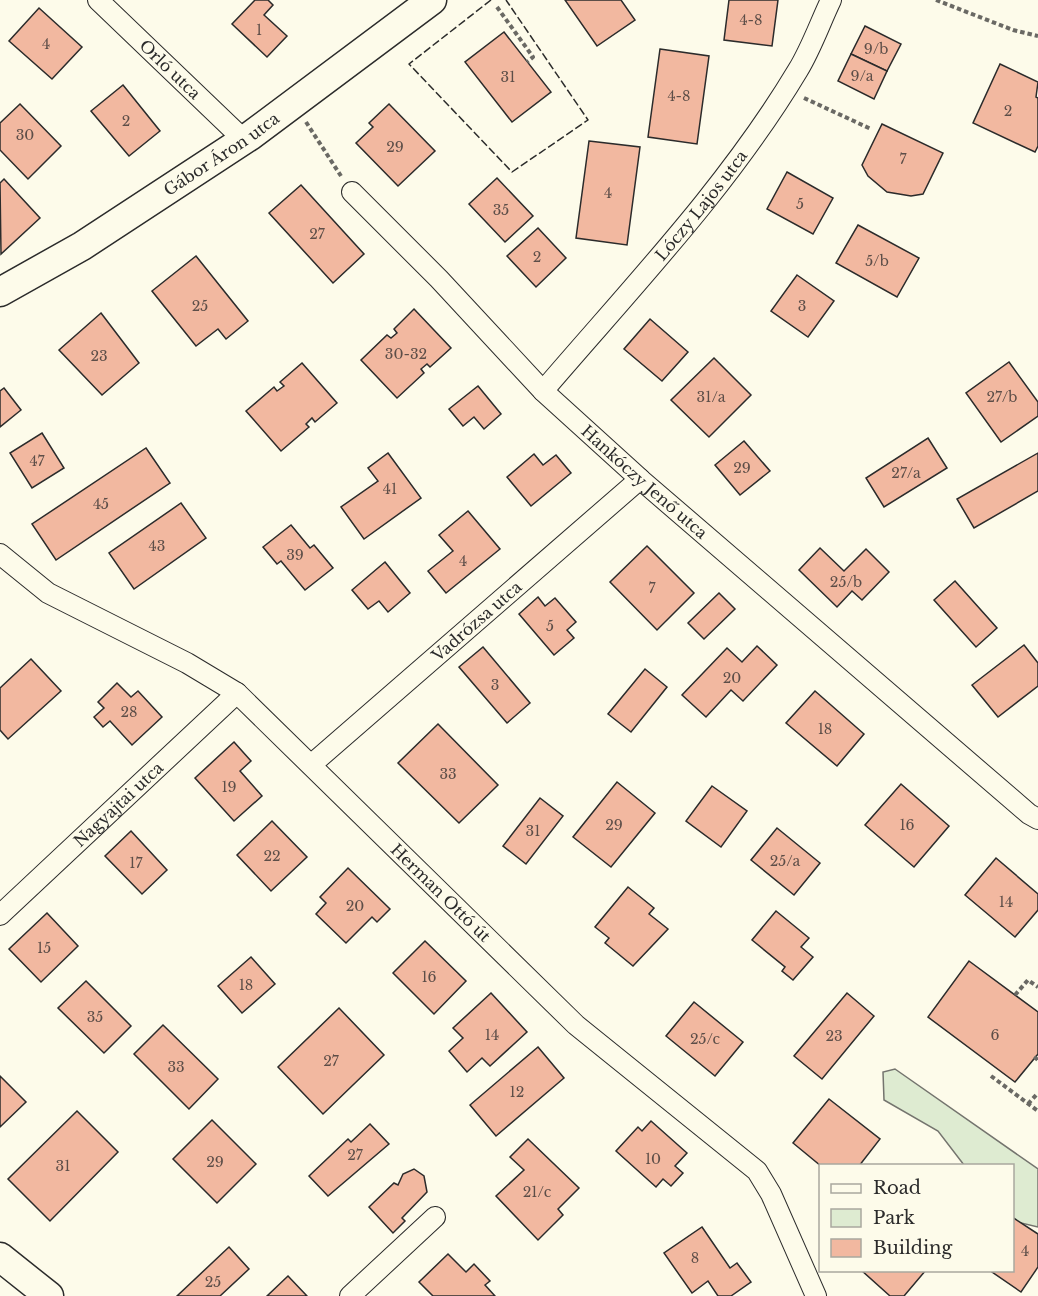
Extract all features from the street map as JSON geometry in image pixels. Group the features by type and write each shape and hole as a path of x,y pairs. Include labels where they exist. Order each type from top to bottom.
{"street":[{"name":"Orló utca","path":"98,0 244,140"},
{"name":"Gábor Áron utca","path":"0,292 82,246 244,140 432,0"},
{"name":"Lóczy Lajos utca","path":"543,392 700,206 762,128 800,68 831,0"},
{"name":"Hankóczy Jenő utca","path":"352,192 439,279 543,392 1020,806 1038,819"},
{"name":"Vadrózsa utca","path":"312,764 640,478"},
{"name":"Herman Ottó út","path":"0,554 48,593 187,663 237,693 576,1025 757,1171 771,1194 816,1296"},
{"name":"Nagyajtai utca","path":"0,915 237,693"},
{"path":"350,1296 435,1217"},
{"path":"3,1266 49,1296"}],"path":[{"path":"936,0 1013,30 1038,36"},
{"path":"497,7 533,57 527,62"},
{"path":"786,90 871,129"},
{"path":"294,104 352,192"},
{"path":"1015,995 1028,980 1038,987"},
{"path":"991,1076 1038,1111"},
{"path":"1028,1104 1036,1094"}],"green space":[{"path":"895,1069 1038,1169 1038,1227 1014,1221 1014,1164 963,1164 938,1131 884,1100 883,1072"}],"building":[{"path":"255,0 268,0 273,5 264,15 287,36 267,57 232,24"},
{"path":"565,0 621,0 635,20 597,46"},
{"path":"729,0 778,0 772,46 724,40"},
{"path":"39,8 82,47 52,79 9,41"},
{"path":"865,26 901,44 887,71 851,54"},
{"path":"504,32 551,92 512,122 465,62"},
{"path":"660,49 709,56 697,144 648,137"},
{"path":"851,54 887,71 874,99 838,81"},
{"path":"1000,64 1038,82 1036,97 1038,98 1038,146 1035,152 973,123"},
{"path":"123,85 160,131 129,156 91,111"},
{"path":"20,104 61,146 28,179 0,150 0,123"},
{"path":"389,104 435,151 398,186 356,143 373,127 369,123"},
{"path":"882,124 943,153 923,194 911,196 887,192 868,176 862,165"},
{"path":"589,141 640,147 627,245 576,238"},
{"path":"787,172 833,198 813,234 767,209"},
{"path":"497,178 533,216 505,242 469,204"},
{"path":"4,179 40,218 1,254 0,183"},
{"path":"301,185 364,254 333,283 269,213"},
{"path":"858,225 919,258 897,297 836,263"},
{"path":"538,228 566,258 536,287 507,256"},
{"path":"196,256 248,321 226,339 218,329 196,346 152,291"},
{"path":"797,275 834,301 808,337 771,311"},
{"path":"414,309 451,348 430,367 427,364 421,369 424,373 397,398 361,360 387,335 391,338 397,333 394,329"},
{"path":"101,313 139,363 102,395 59,350"},
{"path":"650,319 688,352 662,381 624,349"},
{"path":"714,358 751,395 709,437 671,400"},
{"path":"1009,362 1038,402 1038,416 1001,442 966,393"},
{"path":"302,363 337,403 315,422 312,418 306,424 309,427 281,451 246,411 274,387 277,391 284,386 280,382"},
{"path":"478,386 501,414 484,429 474,417 463,426 449,409"},
{"path":"4,388 21,410 0,427 0,391"},
{"path":"42,433 64,468 32,488 10,453"},
{"path":"928,438 947,468 884,507 866,478"},
{"path":"744,441 770,471 740,495 715,465"},
{"path":"146,448 170,483 56,560 32,524"},
{"path":"388,453 421,498 364,539 341,507 378,481 368,468"},
{"path":"1038,453 1038,491 974,528 957,499"},
{"path":"534,454 543,465 556,455 571,473 531,506 507,477"},
{"path":"181,503 206,538 134,589 109,553"},
{"path":"468,511 500,549 446,593 428,571 453,551 439,535"},
{"path":"291,525 310,548 314,545 333,568 305,590 281,561 277,564 263,547"},
{"path":"647,546 694,593 657,630 610,582"},
{"path":"820,548 844,571 866,549 889,572 862,600 852,591 837,607 799,570"},
{"path":"385,562 410,593 388,612 379,601 368,609 352,590"},
{"path":"955,581 997,628 976,647 934,600"},
{"path":"719,593 735,609 704,639 688,623"},
{"path":"538,597 545,606 555,598 576,622 567,630 574,638 554,655 519,614"},
{"path":"1024,645 1038,663 1038,686 998,717 972,685"},
{"path":"757,646 777,665 743,701 731,690 706,717 682,695 727,648 742,662"},
{"path":"483,647 530,703 507,723 459,667"},
{"path":"31,659 61,691 8,739 0,730 0,688"},
{"path":"645,669 667,687 631,732 608,714"},
{"path":"117,683 131,697 138,691 162,717 132,745 110,721 103,727 94,717 104,708 98,702"},
{"path":"815,691 864,734 837,766 786,723"},
{"path":"438,724 498,785 459,823 398,763"},
{"path":"234,742 251,761 240,771 262,796 234,821 195,778"},
{"path":"617,782 655,813 611,867 573,837"},
{"path":"901,784 949,826 914,867 865,825"},
{"path":"712,786 747,811 721,847 686,821"},
{"path":"540,798 563,816 526,864 503,846"},
{"path":"272,821 307,857 271,891 237,855"},
{"path":"777,828 820,863 794,895 751,860"},
{"path":"131,831 167,870 142,894 105,856"},
{"path":"996,858 1038,894 1038,910 1015,937 965,895"},
{"path":"348,868 390,909 377,922 372,917 346,943 316,914 326,903 320,897"},
{"path":"628,887 654,908 649,914 668,929 633,966 605,943 609,938 595,927"},
{"path":"776,911 809,938 801,947 813,957 793,980 782,971 785,967 752,940"},
{"path":"47,913 78,946 41,982 9,949"},
{"path":"425,941 466,981 434,1014 393,973"},
{"path":"251,957 275,984 242,1013 218,986"},
{"path":"969,961 1038,1012 1038,1054 1015,1082 928,1017"},
{"path":"86,981 131,1026 104,1053 58,1008"},
{"path":"491,993 527,1032 490,1066 482,1058 467,1072 449,1051 463,1038 453,1028"},
{"path":"847,993 874,1016 822,1079 794,1056"},
{"path":"694,1002 743,1042 715,1076 666,1036"},
{"path":"339,1008 384,1055 323,1114 278,1067"},
{"path":"163,1025 218,1079 189,1109 134,1054"},
{"path":"538,1047 564,1078 496,1136 470,1105"},
{"path":"0,1076 26,1102 0,1127"},
{"path":"829,1099 880,1139 861,1164 819,1164 793,1143"},
{"path":"77,1111 118,1152 50,1221 8,1179"},
{"path":"212,1120 256,1164 217,1203 173,1159"},
{"path":"651,1121 687,1153 675,1166 683,1173 671,1186 663,1179 656,1187 616,1151 638,1127 642,1131"},
{"path":"370,1124 389,1144 328,1196 309,1176 348,1139 351,1142"},
{"path":"528,1139 579,1188 558,1209 563,1215 538,1240 496,1196 524,1170 510,1157"},
{"path":"414,1169 424,1176 427,1192 402,1218 405,1221 393,1233 369,1207 394,1183 398,1185 403,1174"},
{"path":"1014,1218 1038,1234 1038,1267 1021,1292 992,1272 1014,1272"},
{"path":"702,1227 730,1268 737,1263 751,1282 731,1296 718,1296 708,1281 692,1293 664,1253"},
{"path":"229,1247 249,1269 220,1296 177,1296"},
{"path":"448,1254 466,1272 474,1264 490,1281 485,1285 495,1296 433,1296 419,1282"},
{"path":"863,1272 924,1272 904,1296 890,1296"},
{"path":"288,1276 307,1296 267,1296"}],"fence":[{"path":"491,0 409,64 512,172 588,120 506,0"}]}
